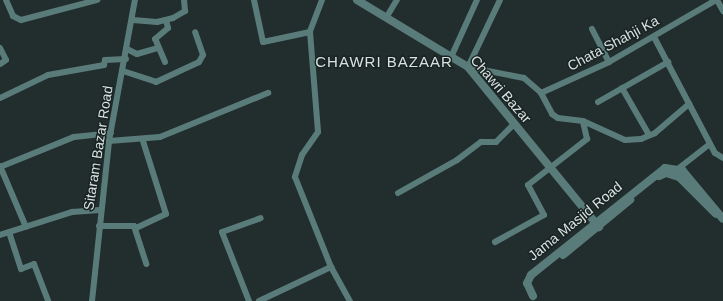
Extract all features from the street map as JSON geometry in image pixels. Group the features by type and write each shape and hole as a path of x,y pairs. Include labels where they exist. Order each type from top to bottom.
{"street":[{"path":"6,0 13,16 21,20 80,2 97,0"},
{"name":"Sitaram Bazar Road","path":"92,301 100,210 109,141 126,59 135,0"},
{"path":"133,20 166,20 185,11 184,0"},
{"path":"254,0 263,42 310,32"},
{"path":"322,0 310,32 318,132 302,155 295,177 331,268 350,301"},
{"name":"Chawri Bazar","path":"357,0 452,55 468,67 597,224"},
{"path":"386,18 397,0"},
{"path":"452,55 477,0"},
{"path":"500,0 468,67 524,78 541,92 552,114 583,121 626,140 649,135 667,124 689,104"},
{"path":"716,0 723,11"},
{"name":"Chata Shahji Ka","path":"541,92 609,62 716,0"},
{"path":"165,62 158,48 156,38 168,28 166,20"},
{"path":"592,29 609,62"},
{"path":"123,71 156,82 198,62 203,55 195,32"},
{"path":"654,37 716,156 723,158"},
{"path":"0,48 6,60 0,64"},
{"path":"127,49 137,54 158,48"},
{"path":"0,98 48,75 104,65 105,60 126,59"},
{"path":"598,102 668,62"},
{"path":"622,88 649,135"},
{"path":"109,141 143,141 174,132 268,93"},
{"path":"495,242 544,215 528,185 587,139 583,121"},
{"path":"398,193 440,171 481,142 496,142 514,124"},
{"path":"26,227 0,166 74,138 111,133"},
{"path":"99,226 136,228 166,214 143,141"},
{"path":"679,168 710,144"},
{"name":"Jama Masjid Road","path":"597,224 651,176 670,166 679,168 723,219"},
{"name":"Jama Masjid Road","path":"534,298 527,288 531,275 666,172 679,177 723,219"},
{"path":"0,235 72,212 100,210"},
{"path":"249,301 222,232 261,218"},
{"path":"136,228 146,264"},
{"path":"9,232 21,270 34,264 47,301"},
{"path":"259,301 331,268"}],"district":[{"name":"CHAWRI BAZAAR","path":"384,62"}]}
